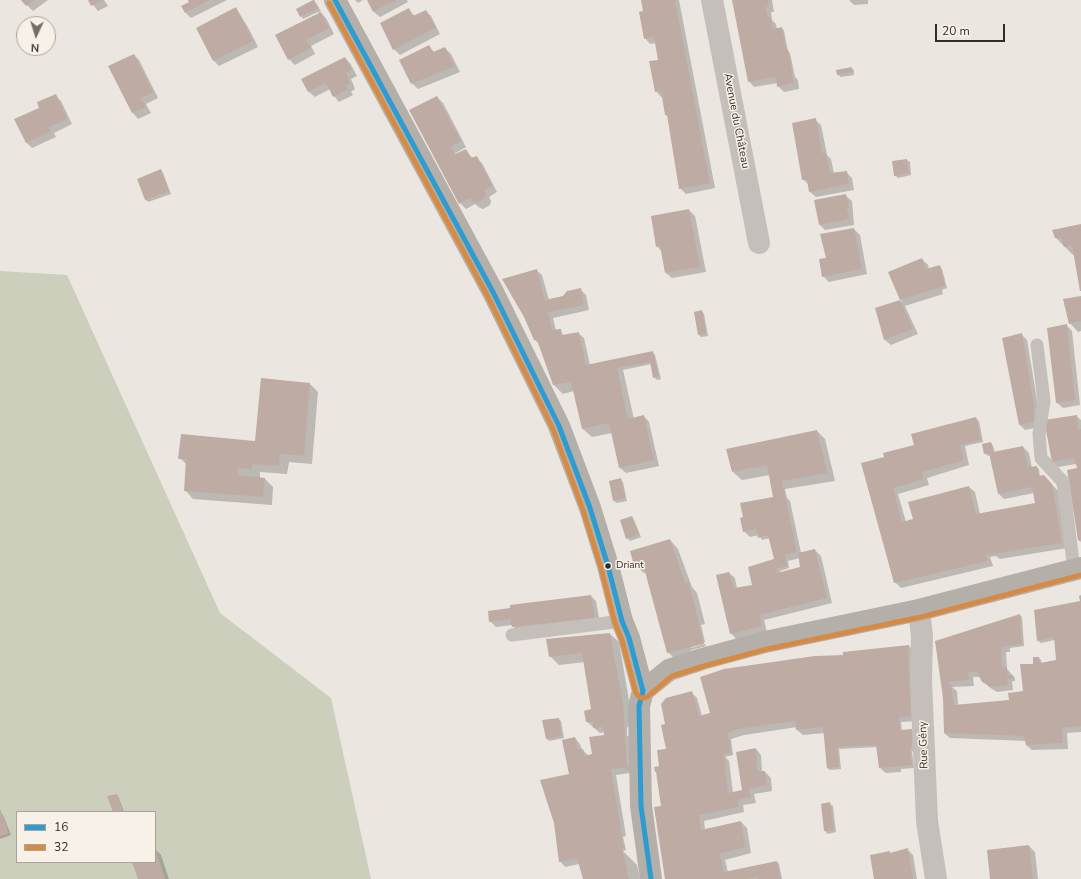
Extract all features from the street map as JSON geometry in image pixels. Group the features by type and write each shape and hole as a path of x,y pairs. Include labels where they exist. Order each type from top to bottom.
{"main road":[{"path":"335,0 492,292 560,426 590,508 608,566 622,622 629,638 643,691 639,706 642,806 651,879"},
{"path":"643,691 670,670 702,659 765,642 919,610 1078,569"}],"street":[{"name":"Avenue du Château","path":"712,0 759,243"},
{"name":"Rue Gény","path":"919,610 922,636 921,680 927,821 936,879"}],"lane":[{"path":"1037,345 1044,401 1039,434 1041,458 1063,482 1078,569"},
{"path":"512,635 622,622"}],"green space":[{"path":"0,271 67,275 220,613 331,698 371,879 0,879"}],"building":[{"path":"21,0 35,0 26,6"},
{"path":"88,0 103,0 91,6"},
{"path":"188,0 210,0 185,13 181,6 189,2"},
{"path":"313,0 319,8 300,17 296,9"},
{"path":"367,0 397,0 373,12"},
{"path":"641,0 675,0 710,183 679,189 667,115 665,115 661,91 655,92 649,61 658,60 654,37 644,39 639,12 643,11"},
{"path":"732,0 768,0 769,6 766,7 768,17 771,17 773,29 782,27 786,50 788,49 794,83 777,87 776,77 748,82"},
{"path":"236,7 253,41 213,61 196,28"},
{"path":"409,8 413,16 426,10 436,28 393,50 380,23"},
{"path":"321,12 329,28 306,40 311,48 288,60 275,35"},
{"path":"429,45 433,52 445,47 455,66 411,84 399,60"},
{"path":"134,54 153,92 141,98 146,107 132,113 108,66"},
{"path":"345,57 352,70 346,73 350,83 346,86 348,89 333,97 326,83 308,92 301,79"},
{"path":"852,67 852,72 837,75 836,70"},
{"path":"56,94 67,119 49,127 51,131 26,143 14,119 39,108 37,102"},
{"path":"437,96 461,141 451,147 455,154 466,149 471,158 477,156 492,186 484,191 486,195 484,199 477,203 473,202 470,198 459,204 409,110"},
{"path":"816,118 822,153 826,153 830,173 847,171 849,184 809,192 807,180 802,180 792,123"},
{"path":"907,159 909,173 894,176 892,161"},
{"path":"161,169 169,191 145,200 137,179"},
{"path":"846,194 849,208 847,208 849,219 819,225 814,200"},
{"path":"689,209 700,267 665,273 660,245 656,247 651,216"},
{"path":"1081,224 1080,291 1072,245 1064,247 1061,238 1055,238 1052,230"},
{"path":"854,228 862,269 822,277 819,259 826,258 820,234"},
{"path":"922,258 926,269 940,265 945,286 900,300 888,272"},
{"path":"537,269 545,300 563,296 567,291 581,288 584,305 548,312 552,330 561,329 562,335 579,332 586,365 653,351 659,376 653,378 650,362 617,368 628,419 644,415 654,460 619,468 609,423 582,429 571,382 553,385 537,340 534,340 524,317 502,279"},
{"path":"1081,296 1081,321 1069,324 1063,299"},
{"path":"900,300 913,329 884,340 875,308"},
{"path":"702,310 706,333 698,335 694,312"},
{"path":"1067,324 1075,400 1056,403 1047,328"},
{"path":"1022,333 1034,405 1034,422 1019,425 1002,338"},
{"path":"261,378 310,383 304,456 280,454 279,466 252,464 252,469 238,468 238,475 265,478 263,497 184,491 186,459 178,459 181,434 255,441"},
{"path":"1077,415 1078,430 1081,429 1081,540 1078,540 1067,470 1077,468 1074,458 1052,462 1044,420"},
{"path":"976,417 981,440 960,445 964,460 922,472 924,479 893,488 902,522 913,519 908,502 969,486 976,514 1035,503 1032,487 998,494 989,453 984,454 982,444 991,442 993,452 1023,446 1028,467 1037,466 1039,476 1044,475 1052,484 1062,543 985,555 988,561 894,583 861,463 884,457 883,453 914,445 911,434"},
{"path":"817,430 827,473 782,481 797,552 785,555 787,566 776,569 777,573 800,567 798,553 815,549 827,598 759,615 762,626 730,634 716,575 729,572 734,588 752,585 748,567 774,559 768,535 758,538 756,529 743,532 740,518 743,517 740,503 773,497 767,465 732,472 726,449"},
{"path":"621,478 625,498 613,501 609,481"},
{"path":"632,516 639,534 626,539 620,520"},
{"path":"670,539 685,583 689,583 704,644 667,653 643,564 634,565 630,551"},
{"path":"591,595 595,618 512,627 510,619 489,622 488,611 510,608 510,605"},
{"path":"1081,595 1081,726 1062,728 1063,743 1026,745 1024,736 944,733 943,698 935,641 1020,614 1022,644 1001,647 1002,667 1007,667 1007,675 1013,675 1013,679 1007,679 1008,685 991,687 982,682 977,672 968,672 969,680 948,682 951,685 954,705 1009,700 1008,693 1023,691 1020,664 1033,664 1033,657 1039,657 1040,663 1056,660 1054,637 1037,641 1034,610 1080,601 1079,596"},
{"path":"610,633 623,703 627,766 629,770 626,770 625,768 611,769 624,848 622,848 629,879 583,879 577,858 559,862 554,823 540,780 569,774 562,740 575,737 578,749 583,749 585,756 592,754 589,737 604,735 603,727 593,728 593,722 586,722 584,711 591,709 582,653 549,657 546,639"},
{"path":"909,645 911,714 913,714 913,716 899,717 900,730 912,729 912,746 910,749 912,765 879,768 876,745 837,747 839,767 827,768 823,727 796,730 795,721 738,729 728,733 731,753 724,754 728,793 742,790 736,752 756,748 757,771 765,771 767,785 749,789 751,797 738,800 739,807 699,815 701,830 741,821 745,847 720,854 724,872 777,861 781,879 758,879 758,877 746,879 665,879 654,807 661,806 654,767 659,766 657,750 666,749 661,725 665,724 661,704 666,698 692,691 699,716 710,713 700,677 724,669 815,656 843,655 843,652"},
{"path":"559,718 562,736 546,739 542,720"},
{"path":"117,794 123,811 113,811 107,796"},
{"path":"830,802 834,830 824,831 821,804"},
{"path":"0,809 9,833 0,836"},
{"path":"1029,845 1033,879 990,879 987,850"},
{"path":"908,848 913,879 874,879 870,855 890,851 890,853"},
{"path":"156,851 165,879 138,879 132,863 156,863"}],"transit line":[{"name":"16","path":"335,0 493,292 559,426 590,508 608,566 622,621 629,638 643,691"},
{"name":"32","path":"329,3 487,295 553,429 583,510 601,568 615,623 622,640 636,693 639,697 647,697 672,676 704,666 767,649 921,617 1081,575"},
{"name":"16","path":"643,691 639,706 641,806 651,879"}],"place":[{"name":"Driant","path":"608,566"}]}
